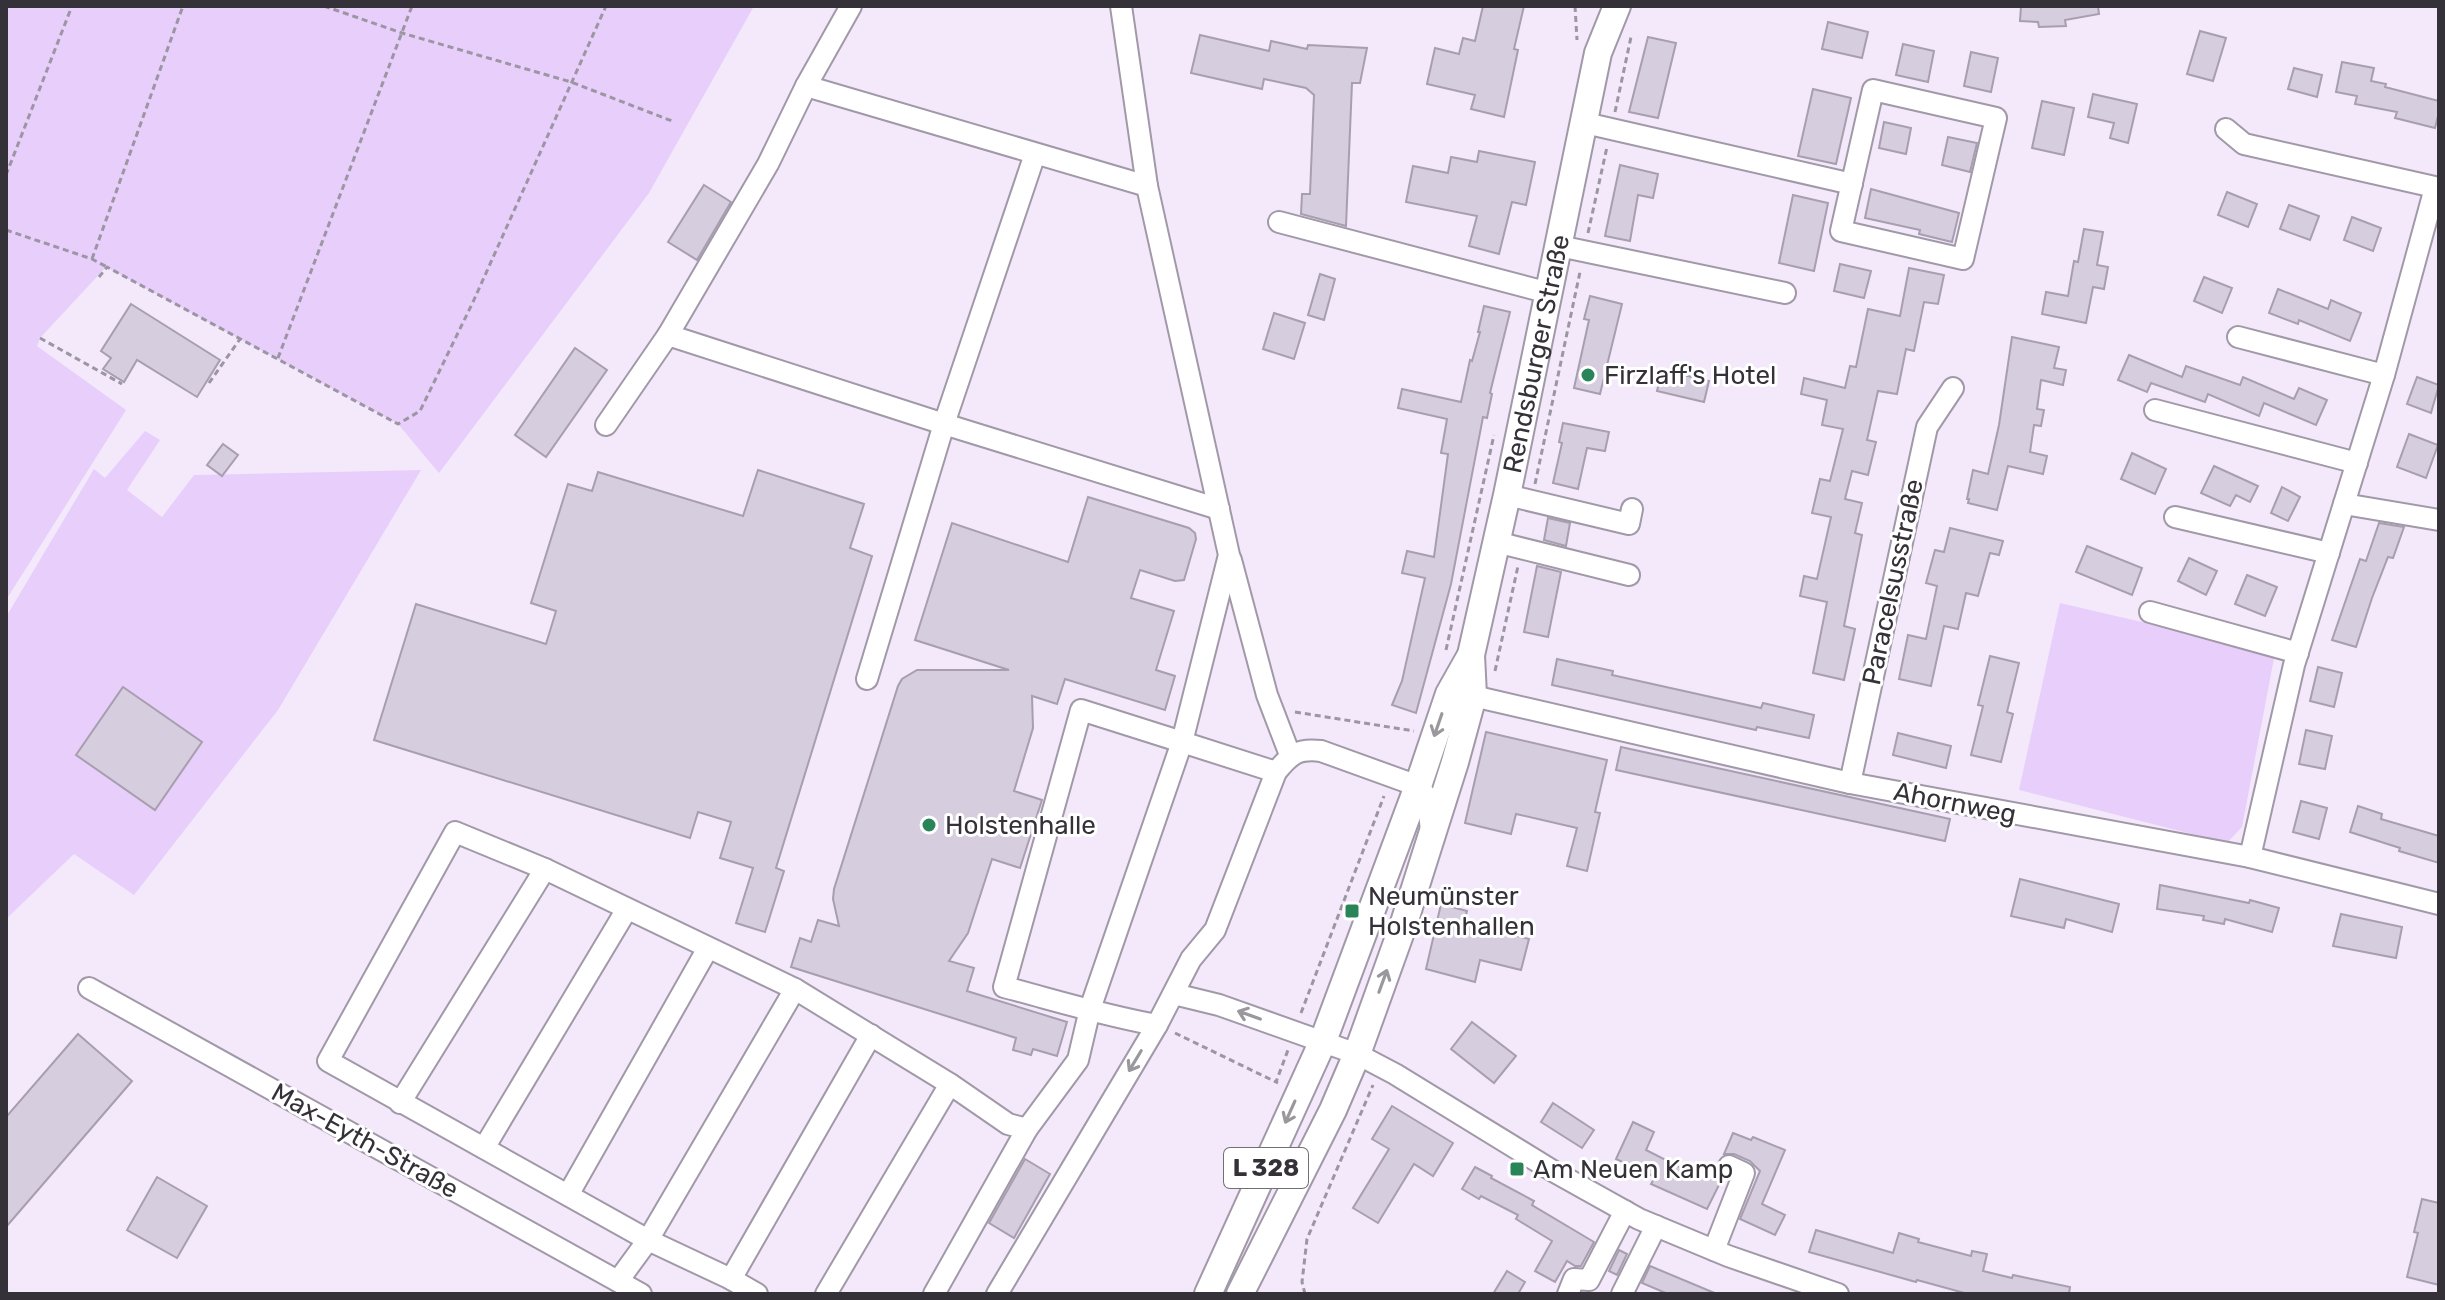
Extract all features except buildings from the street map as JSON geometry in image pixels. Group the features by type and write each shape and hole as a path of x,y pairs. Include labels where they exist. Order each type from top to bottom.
{"main road":[{"name":"Rendsburger Straße","path":"1357,1054 1432,838 1473,696 1471,655 1585,123 1587,53 1596,6"},
{"name":"Rendsburger Straße","path":"1587,53 1617,6"},
{"name":"Rendsburger Straße","path":"1323,1041 1449,694 1471,655"},
{"name":"L 328","path":"1208,1294 1323,1041"},
{"name":"L 328","path":"1240,1294 1333,1110 1357,1054"}],"street":[{"path":"606,425 668,335 768,164 806,86 851,6"},
{"path":"1121,6 1147,186 1229,555 1272,708 1290,755"},
{"path":"806,86 1147,186"},
{"path":"1873,90 1996,118 1963,259 1841,231 1852,184 1873,90"},
{"path":"1585,123 1852,184"},
{"path":"2226,129 2244,144 2437,188 2384,375 2298,653 2250,857"},
{"path":"867,679 944,424 1035,154"},
{"path":"1279,222 1549,293"},
{"path":"1559,246 1785,293"},
{"path":"668,335 1219,509"},
{"path":"2238,337 2384,375"},
{"name":"Paracelsusstraße","path":"1850,783 1927,427 1953,388"},
{"path":"2155,410 2357,463"},
{"path":"1507,495 1629,524 1632,509"},
{"path":"2344,504 2439,520"},
{"path":"2175,517 2329,553"},
{"path":"1496,542 1629,575"},
{"path":"934,1294 1027,1129 1078,1060 1090,1009 1182,742 1229,555"},
{"path":"2150,612 2298,653"},
{"name":"Ahornweg","path":"1473,696 1850,783 2250,857 2439,904"},
{"path":"1157,1025 1004,987 1081,710 1276,772"},
{"path":"997,1294 1157,1025 1191,959 1215,930 1276,772 1290,755 1309,750 1321,751 1418,786 1437,778 1455,762"},
{"name":"Rendsburger Straße","path":"1418,786 1427,797 1432,838"},
{"path":"757,1294 648,1240 328,1061 455,832 545,869 795,989 950,1084 1008,1124 1027,1129"},
{"path":"400,1103 545,869"},
{"path":"484,1148 627,909"},
{"path":"568,1195 708,948"},
{"name":"Max-Eyth-Straße","path":"89,988 641,1294"},
{"path":"618,1281 648,1240 795,989"},
{"path":"1174,994 1219,1005 1357,1054 1625,1211 1714,1250 1838,1294"},
{"path":"731,1279 871,1035"},
{"path":"826,1294 950,1084"},
{"path":"1714,1250 1744,1173 1729,1166"},
{"path":"1568,1294 1574,1279 1589,1280 1625,1211"},
{"path":"1622,1294 1656,1226"}],"path":[{"path":"6,175 72,6"},
{"path":"92,259 183,6"},
{"path":"324,6 402,33 571,82 672,121"},
{"path":"278,358 412,6"},
{"path":"6,230 92,259 398,424 420,411 473,302 606,6"},
{"path":"1575,6 1578,37 1587,53"},
{"path":"99,277 107,267"},
{"path":"40,338 122,384"},
{"path":"209,383 240,339"},
{"path":"1443,660 1497,423"},
{"path":"1272,708 1418,732 1411,742"},
{"path":"1294,1032 1392,775"},
{"path":"1157,1025 1276,1082"},
{"path":"1305,1294 1302,1282 1307,1239 1357,1122"}],"shaded area":[{"path":"6,6 754,6 649,193 439,473 398,424 106,267 40,338 37,346 126,410 6,600"},
{"path":"145,431 160,440 127,490 162,517 194,475 421,470 278,710 134,895 74,854 6,919 6,617 94,469 105,478"},
{"path":"2060,603 2275,653 2242,827 2227,843 2019,790"}],"place":[{"name":"Firzlaff's Hotel","path":"1588,375"},
{"name":"Holstenhalle","path":"929,825"},
{"name":"Neumünster Holstenhallen","path":"1352,911"},
{"name":"Am Neuen Kamp","path":"1517,1169"}]}
